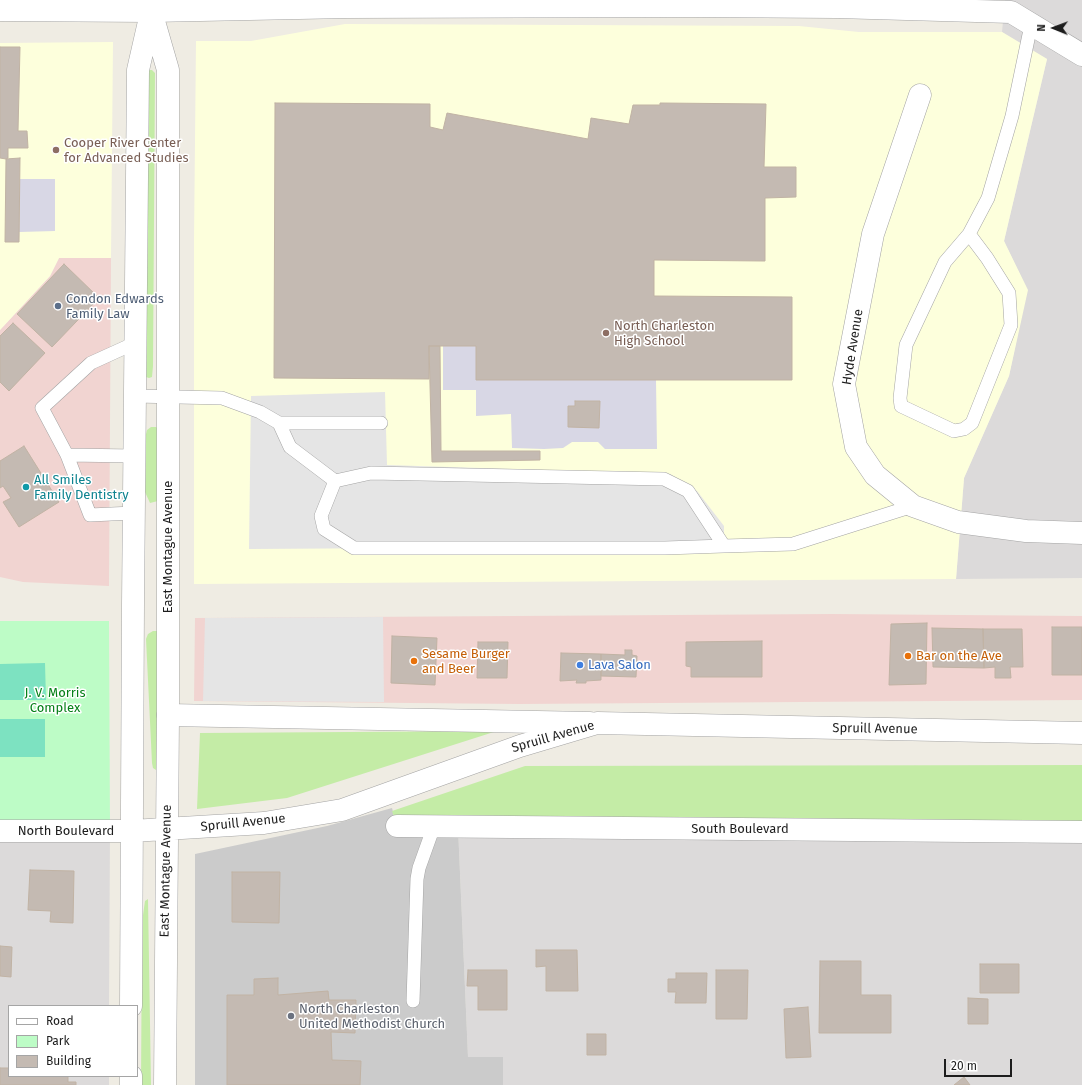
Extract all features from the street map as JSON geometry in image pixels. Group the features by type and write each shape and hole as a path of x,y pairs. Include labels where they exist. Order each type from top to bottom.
{"street":[{"path":"0,10 151,5 348,4 695,3 836,7 1011,6 1031,25 1082,55"},
{"path":"131,1005 138,70 151,5"},
{"name":"East Montague Avenue","path":"151,5 168,70 168,715 165,1085"},
{"name":"Hyde Avenue","path":"920,95 873,234 844,384 856,447 875,476 913,506 958,522 1026,531 1082,534"},
{"path":"168,715 597,723"},
{"name":"Spruill Avenue","path":"132,831 264,824 342,810 520,746 597,723 1082,733"},
{"name":"South Boulevard","path":"397,826 1082,832"},
{"name":"North Boulevard","path":"0,831 132,831"}],"lane":[{"path":"969,234 987,258 1009,293 1011,325 972,424 964,429 954,431 901,406 900,398 906,345 945,262 969,234 988,198 1010,123 1031,25"},
{"path":"134,513 90,515 67,455 42,408 91,363 135,344"},
{"path":"135,396 222,398 260,412 279,423 381,423"},
{"path":"279,423 290,447 335,481 371,473 664,479 688,491 724,546"},
{"path":"67,455 134,456"},
{"path":"335,481 321,516 324,529 354,548 665,548 793,544 913,506"},
{"path":"413,1002 417,879 419,868 434,826"}],"shaded area":[{"path":"1005,0 1082,0 1082,578 956,579 964,478 1009,376 1027,290 1004,241 1047,59 1002,32"},
{"name":"North Charleston High School","path":"345,24 799,26 859,32 1002,32 1047,59 1004,241 1028,290 1009,376 964,478 956,579 194,584 194,240 196,41 251,41"},
{"name":"Cooper River Center for Advanced Studies","path":"113,42 111,258 59,258 50,276 0,330 0,43"},
{"path":"20,179 55,179 55,231 19,232"},
{"path":"59,258 111,258 109,586 23,582 0,577 0,330 50,276"},
{"path":"443,346 476,346 656,380 657,449 605,449 598,442 572,442 563,448 512,448 511,414 476,416 476,390 443,390"},
{"path":"385,392 387,465 670,474 697,491 724,526 724,546 249,549 251,396"},
{"path":"832,614 1082,616 1082,700 520,704 194,701 195,618"},
{"path":"383,617 384,702 203,701 205,618"},
{"path":"392,808 397,826 458,827 468,1057 503,1057 503,1085 195,1085 195,854 327,826"},
{"path":"458,827 1082,832 1082,1085 503,1085 502,1057 468,1057"},
{"path":"0,831 110,831 109,1005 8,1005 8,1077 109,1077 109,1085 0,1085"}],"green space":[{"path":"149,70 152,70 155,73 153,366 152,377 149,378 146,377"},
{"path":"151,427 156,427 160,430 158,501 150,503 145,492 146,434 147,430"},
{"name":"J. V. Morris Complex","path":"0,621 109,621 110,831 0,831"},
{"path":"153,631 158,631 159,770 153,768 152,763 146,639 148,634"},
{"path":"45,663 46,700 0,700 0,664"},
{"path":"0,719 45,719 45,757 0,757"},
{"path":"497,731 287,798 197,809 200,733"},
{"path":"1082,765 1082,821 397,826 392,811 525,766"},
{"path":"148,899 151,1085 141,1085 142,922 145,901"}],"building":[{"path":"0,47 20,47 18,131 27,131 28,148 8,148 8,158 6,159 0,158"},
{"path":"275,103 430,104 430,127 443,130 447,113 588,139 591,118 629,124 633,105 660,105 660,103 766,104 764,167 796,167 796,197 765,198 765,261 654,260 654,296 792,297 792,380 476,380 476,346 429,346 429,379 274,378"},
{"path":"20,158 19,242 5,242 6,159"},
{"name":"Condon Edwards Family Law","path":"64,264 99,298 52,347 17,314"},
{"path":"13,323 45,353 9,391 0,382 0,336"},
{"path":"429,346 440,346 441,451 540,451 540,460 432,462"},
{"path":"575,401 600,401 599,428 568,427 568,406 575,406"},
{"name":"All Smiles Family Dentistry","path":"24,446 59,502 19,527 3,502 11,498 3,486 0,488 0,461"},
{"name":"Bar on the Ave","path":"927,623 926,684 889,685 891,624"},
{"path":"1052,627 1082,627 1082,675 1052,675"},
{"path":"932,628 983,629 984,668 933,667"},
{"path":"983,629 1022,629 1023,667 1010,667 1011,678 995,678 995,667 984,668"},
{"name":"Sesame Burger and Beer","path":"392,636 437,638 435,685 391,683"},
{"path":"762,641 762,677 691,677 691,667 686,666 686,642"},
{"path":"478,642 508,642 507,678 477,678"},
{"path":"625,650 632,650 632,655 637,656 636,677 601,676 601,654 625,655"},
{"name":"Lava Salon","path":"561,653 601,654 601,680 586,681 586,683 576,683 577,680 560,681"},
{"path":"30,870 74,871 73,923 50,922 51,911 28,910"},
{"path":"232,872 280,872 279,923 232,922"},
{"path":"0,946 12,947 11,977 0,976"},
{"path":"536,950 577,950 578,991 546,991 546,966 536,967"},
{"path":"820,961 861,961 861,995 891,995 891,1033 819,1033"},
{"path":"980,964 1019,964 1019,993 980,993"},
{"path":"468,970 507,970 507,1010 478,1010 478,986 467,986"},
{"path":"716,970 748,970 747,1019 716,1019"},
{"path":"676,973 707,973 706,1003 675,1003 676,992 668,992 668,979 676,979"},
{"name":"North Charleston United Methodist Church","path":"278,978 278,995 328,991 329,1000 356,1000 355,1033 331,1032 332,1060 361,1061 360,1085 227,1085 227,995 254,995 254,979"},
{"path":"968,998 988,999 988,1024 968,1024"},
{"path":"808,1007 811,1057 786,1058 784,1009"},
{"path":"587,1034 606,1034 606,1055 587,1055"},
{"path":"0,1068 8,1068 8,1077 68,1077 68,1082 76,1082 76,1085 0,1085"},
{"path":"964,1077 970,1085 954,1085"}],"place":[{"name":"Cooper River Center for Advanced Studies","path":"56,150"},
{"name":"Condon Edwards Family Law","path":"58,306"},
{"name":"North Charleston High School","path":"606,333"},
{"name":"All Smiles Family Dentistry","path":"26,487"},
{"name":"Bar on the Ave","path":"908,656"},
{"name":"Sesame Burger and Beer","path":"414,661"},
{"name":"Lava Salon","path":"580,665"},
{"name":"North Charleston United Methodist Church","path":"291,1016"}]}
